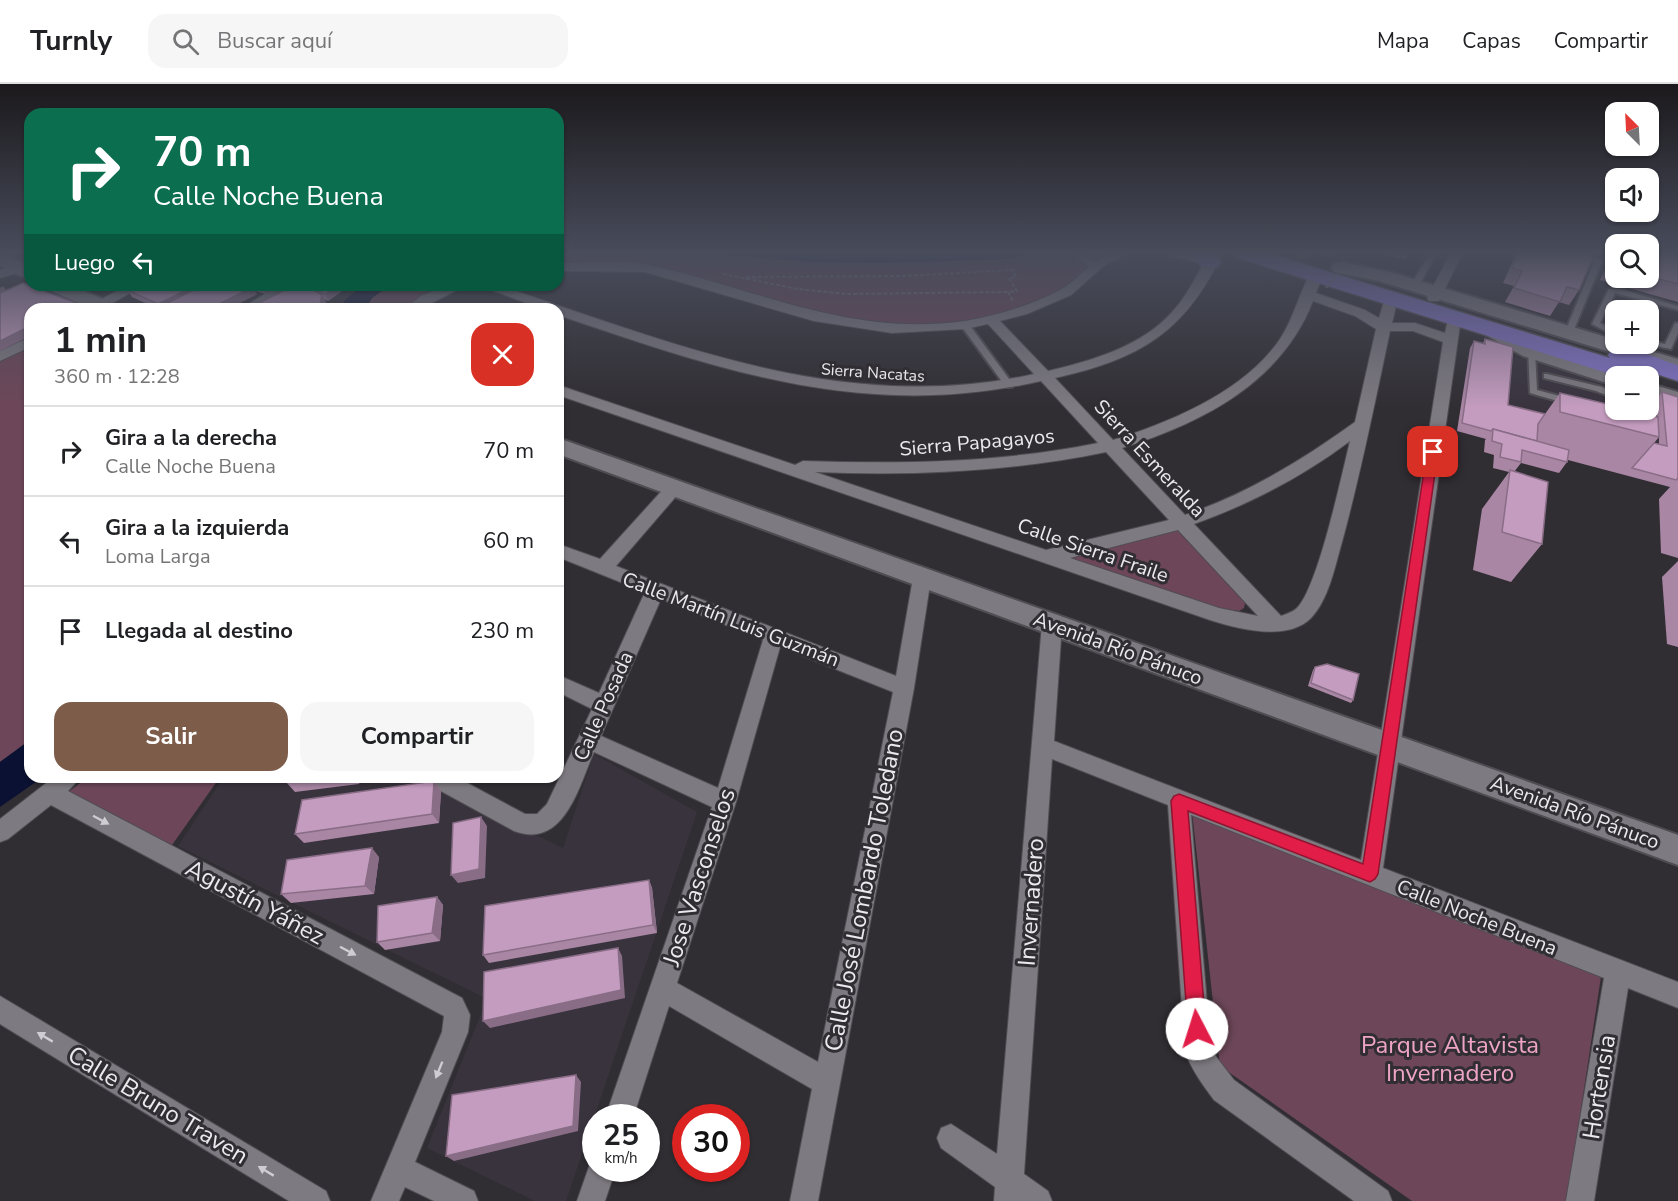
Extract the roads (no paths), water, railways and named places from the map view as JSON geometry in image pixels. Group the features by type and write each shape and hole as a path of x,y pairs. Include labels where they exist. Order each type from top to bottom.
{"highway":[{"path":"1410,304 1454,318 1493,322 1678,373"},
{"path":"1455,304 1493,322 1614,366"},
{"path":"1659,382 1678,388"}],"street":[{"path":"770,304 851,324 892,328 965,325 992,320 1038,304"},
{"name":"Sierra Nacatas","path":"564,311 728,364 809,385 892,394 938,394 1009,385 1085,366 1124,350 1171,321 1185,304"},
{"name":"Sierra Papagayos","path":"780,465 888,470 981,467 1022,464 1108,445 1175,424 1210,408 1242,386 1275,355 1299,322 1302,304"},
{"path":"1349,304 1383,327 1415,327 1450,340"},
{"path":"1278,625 1303,614 1313,601 1341,514 1389,304"},
{"path":"1471,304 1569,332 1605,339"},
{"path":"1370,874 1454,318"},
{"name":"Sierra Esmeralda","path":"992,320 1278,625"},
{"path":"1493,322 1531,351 1605,376"},
{"path":"0,357 24,344"},
{"path":"1655,354 1678,366"},
{"name":"Calle Sierra Fraile","path":"564,392 1217,615 1278,625"},
{"path":"1659,394 1678,400"},
{"path":"1046,556 1183,524 1238,503 1300,471 1360,426"},
{"name":"Avenida Río Pánuco","path":"564,448 1678,850"},
{"path":"602,569 673,489"},
{"name":"Calle Martín Luis Guzmán","path":"564,553 655,591 774,635 904,688"},
{"name":"Calle José Lombardo Toledano","path":"804,1201 904,688 921,578"},
{"name":"Calle Posada","path":"447,783 522,824 532,825 549,820 589,740 602,704 655,591"},
{"name":"Invernadero","path":"1010,1190 1052,624"},
{"name":"Jose Vasconselos","path":"624,1104 725,802 774,635"},
{"path":"564,686 602,704"},
{"path":"589,740 725,802"},
{"name":"Calle Noche Buena","path":"1042,746 1678,995"},
{"path":"0,832 62,783"},
{"name":"Agustín Yáñez","path":"50,793 447,1003 457,1015 455,1032 400,1169"},
{"path":"1179,801 1198,1052 1202,1061 1224,1090 1378,1201"},
{"name":"Hortensia","path":"1580,1201 1618,972"},
{"path":"662,988 826,1082"},
{"name":"Calle Bruno Traven","path":"0,1009 316,1201"},
{"path":"951,1138 1010,1190 1038,1201"},
{"path":"385,1201 400,1169 464,1201"},
{"path":"591,1201 597,1182"}],"lane":[{"path":"1569,332 1580,304"},
{"path":"1605,305 1596,324 1605,328"},
{"path":"965,325 1009,385"},
{"path":"1659,346 1668,346 1678,325"},
{"path":"1531,351 1533,391 1573,402"},
{"path":"1547,376 1605,392"}],"water":[{"path":"24,744 24,783 34,783 0,807 0,762"}],"park label":[{"name":"Parque Altavista Invernadero","path":"1450,1059"}]}
